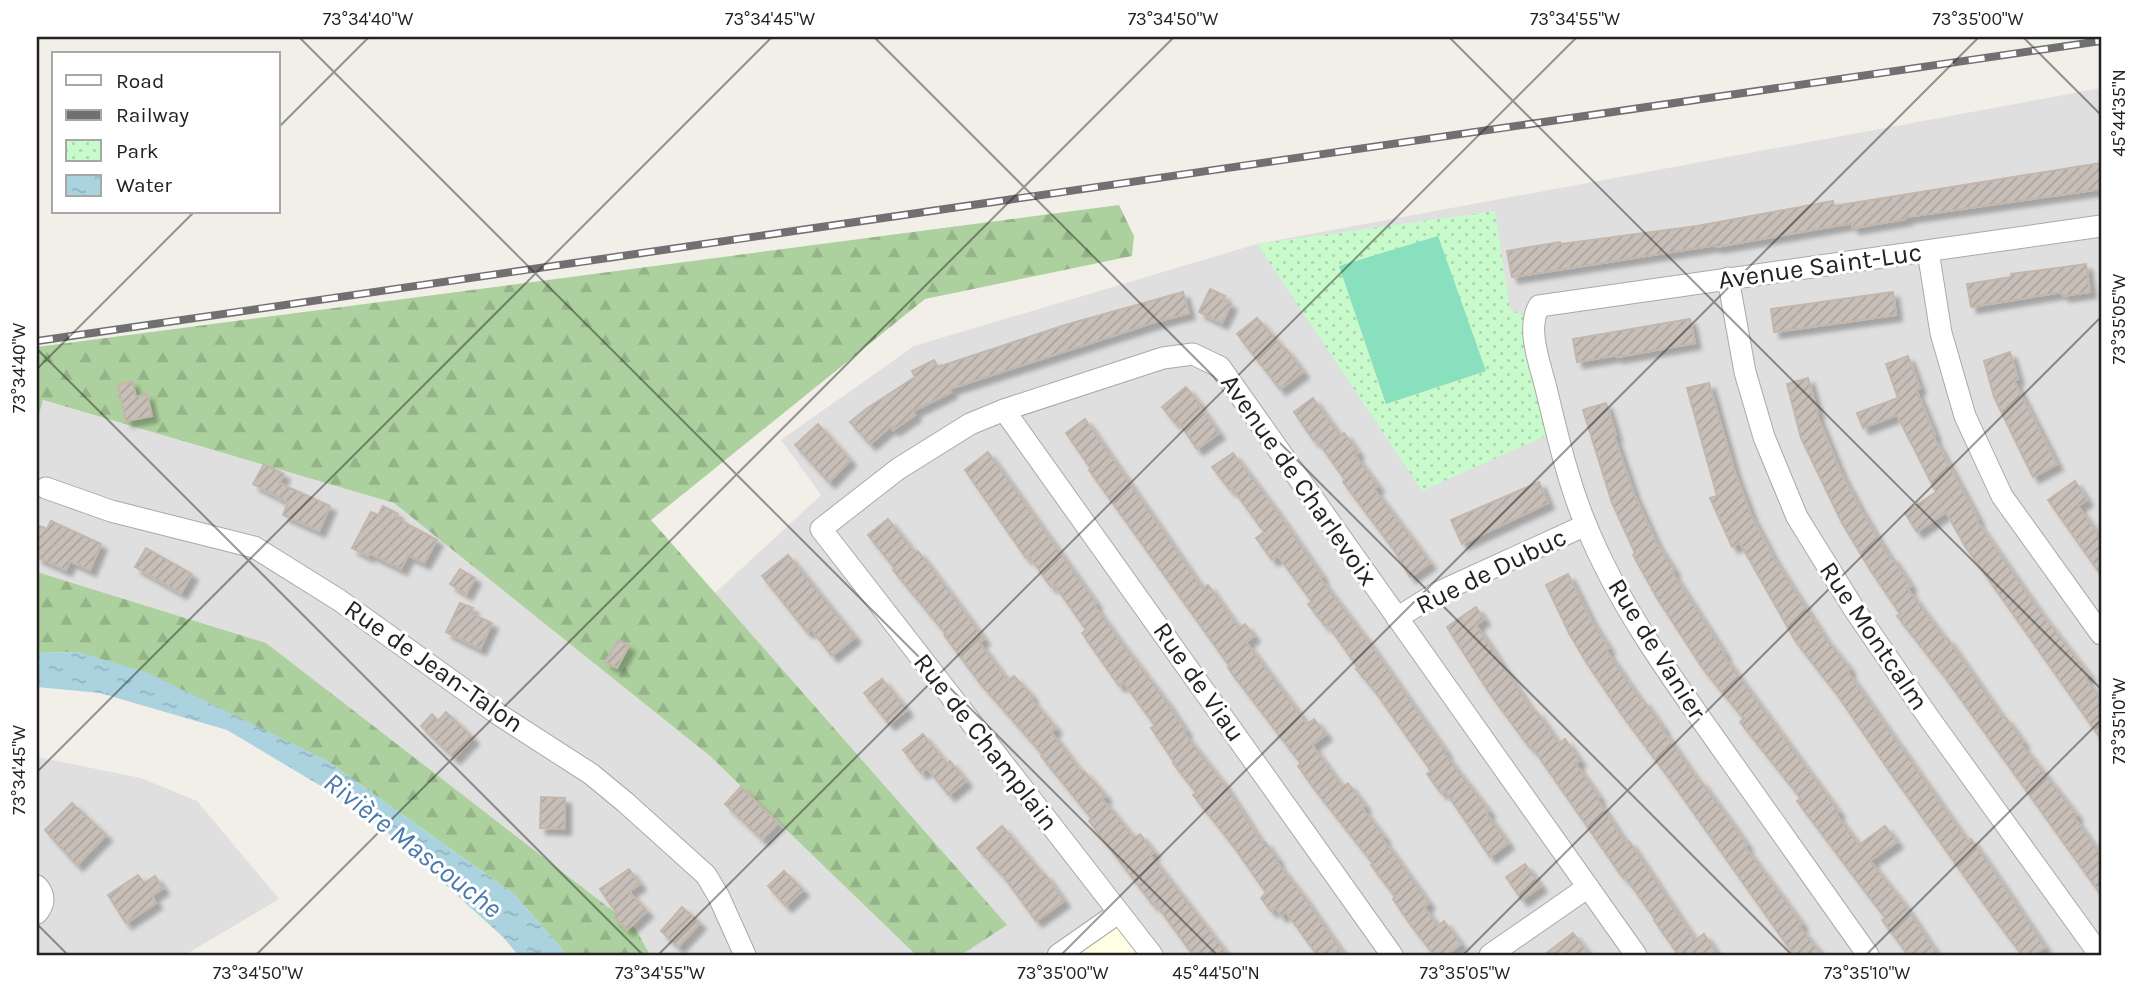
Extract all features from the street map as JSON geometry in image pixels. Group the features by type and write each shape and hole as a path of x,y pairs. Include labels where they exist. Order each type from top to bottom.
{"street":[{"name":"Avenue Saint-Luc","path":"1539,306 2101,226"},
{"path":"1928,251 1941,333 1965,416 2001,496 2101,634"},
{"name":"Rue Montcalm","path":"1728,278 1745,372 1765,437 1797,517 1854,609 2100,955"},
{"name":"Rue de Vanier","path":"1539,306 1533,317 1537,347 1556,433 1586,525 1611,579 1643,633 1868,955"},
{"name":"Avenue de Charlevoix","path":"821,529 898,469 970,424 1004,410 1163,358 1193,354 1220,368 1636,955"},
{"name":"Rue de Viau","path":"1004,410 1392,955"},
{"name":"Rue de Jean-Talon","path":"46,488 111,511 254,547 339,600 498,714 591,774 625,802 706,875 745,955"},
{"name":"Rue de Dubuc","path":"1397,618 1437,593 1586,525"},
{"name":"Rue de Champlain","path":"821,529 1152,955"},
{"path":"37,886 43,897 43,904 37,913"},
{"path":"1490,955 1588,887"},
{"path":"1058,955 1118,913"}],"shaded area":[{"path":"2101,88 2101,955 1160,955 1122,907 1039,955 618,955 266,644 37,572 37,421 42,400 394,503 560,635 657,647 821,495 781,440 914,346 1257,244"},
{"path":"37,757 141,778 197,801 279,899 185,955 37,955"},
{"path":"1114,916 1145,955 1058,955"}],"green space":[{"path":"1119,205 1134,236 1132,256 925,299 651,520 1007,925 961,955 916,955 710,756 394,503 43,400 37,421 37,347"},
{"path":"1495,211 1510,309 1528,318 1552,433 1422,491 1257,244"},
{"path":"1438,236 1486,371 1386,404 1339,266"},
{"path":"37,572 266,643 635,928 650,955 567,955 514,894 326,760 78,652 37,653"}],"water":[{"name":"Rivière Mascouche","path":"78,652 148,673 326,760 514,894 567,955 518,955 503,937 366,813 227,730 100,693 37,687 37,653"}],"building":[{"path":"2101,163 2101,189 1906,217 1853,228 1852,223 1716,247 1512,277 1507,251 1697,226 1833,201 1834,206"},
{"path":"2086,264 2090,292 2063,296 2062,292 1971,307 1967,284 2011,277 2011,274"},
{"path":"1210,289 1225,296 1223,300 1231,304 1222,323 1199,312"},
{"path":"1183,292 1189,313 949,389 951,392 913,411 915,415 893,430 891,426 870,444 850,422 915,377 912,371 934,360 938,367 1065,325"},
{"path":"1893,292 1896,315 1774,332 1771,309"},
{"path":"1257,318 1303,372 1280,389 1237,334"},
{"path":"1690,319 1695,343 1577,362 1573,339"},
{"path":"2010,352 2018,379 2014,381 2057,464 2033,477 1994,397 1984,361"},
{"path":"1908,356 1920,388 1916,390 1935,435 1933,436 1978,519 1976,520 2038,609 2089,675 2085,678 2101,700 2101,739 1965,546 1946,512 1917,532 1905,513 1936,492 1897,415 1863,428 1857,413 1898,398 1886,364"},
{"path":"1808,378 1816,413 1841,473 1890,558 1892,557 1911,586 1907,588 1945,639 1947,638 2003,718 2005,717 2023,742 2021,744 2077,815 2074,817 2101,856 2101,895 1947,680 1897,616 1900,614 1842,523 1801,438 1787,384"},
{"path":"132,381 136,397 147,394 152,416 126,421 118,385"},
{"path":"1709,383 1735,473 1752,517 1774,559 1823,635 1850,669 1847,671 1968,842 1971,839 2045,947 2033,955 2022,955 1994,918 1838,696 1796,642 1740,543 1732,547 1710,498 1717,496 1687,388"},
{"path":"1186,387 1219,433 1197,449 1178,421 1175,423 1162,407"},
{"path":"1313,398 1340,436 1344,433 1358,452 1355,455 1378,486 1374,489 1430,563 1410,577 1396,553 1343,482 1345,480 1294,412"},
{"path":"1606,403 1634,494 1656,542 1674,570 1672,572 1725,654 1723,655 1839,812 1836,814 1859,845 1885,826 1897,842 1870,861 1904,904 1938,955 1908,955 1882,920 1885,918 1797,801 1801,799 1740,722 1744,719 1703,669 1657,598 1633,555 1635,553 1612,503 1583,410"},
{"path":"1085,419 1203,589 1208,585 1239,628 1245,624 1254,636 1246,642 1307,724 1314,719 1326,734 1312,745 1342,787 1348,783 1365,806 1362,808 1429,903 1424,907 1438,926 1444,921 1461,944 1446,955 1434,955 1410,924 1393,899 1395,897 1371,865 1373,864 1315,790 1298,766 1301,764 1228,668 1230,667 1089,470 1091,469 1066,433"},
{"path":"818,424 850,460 829,482 795,445"},
{"path":"988,452 1096,603 1094,605 1166,701 1186,731 1183,732 1224,784 1262,843 1265,842 1344,955 1317,955 1286,912 1281,916 1275,908 1271,911 1261,898 1266,893 1193,795 1196,793 1151,728 1155,726 1124,683 1119,686 1082,633 1086,630 1054,584 1051,587 1029,556 1026,558 965,470"},
{"path":"1233,453 1446,752 1444,753 1489,811 1486,813 1508,843 1490,857 1445,791 1441,793 1427,774 1431,771 1356,669 1358,668 1327,624 1325,626 1308,604 1312,602 1278,556 1272,560 1256,538 1264,532 1232,488 1230,490 1212,467"},
{"path":"264,464 284,474 279,483 330,506 319,531 283,515 288,502 253,484"},
{"path":"2075,481 2087,500 2078,506 2101,539 2101,575 2048,500"},
{"path":"1539,482 1548,503 1462,544 1451,520"},
{"path":"383,506 398,514 396,518 437,540 424,563 408,555 401,569 369,553 368,556 352,548 371,512 378,515"},
{"path":"888,519 915,553 918,551 954,598 984,639 979,642 1008,681 1014,676 1032,696 1030,698 1056,728 1051,732 1082,773 1084,771 1106,796 1102,799 1134,838 1140,834 1154,852 1150,855 1228,955 1193,955 1155,903 1153,905 1089,821 1092,819 1041,756 1043,755 980,683 944,635 946,634 868,535"},
{"path":"51,521 101,544 90,570 70,561 66,570 37,557 37,525 47,529"},
{"path":"146,548 192,574 181,593 135,567"},
{"path":"788,555 855,637 832,656 811,629 807,632 762,576"},
{"path":"460,569 475,578 466,594 450,584"},
{"path":"1568,574 1591,620 1609,648 1606,650 1698,781 1700,780 1728,818 1747,845 1745,847 1802,924 1799,926 1822,955 1794,955 1586,662 1546,585"},
{"path":"460,603 473,608 470,613 492,623 480,649 446,632"},
{"path":"1476,607 1484,619 1476,625 1533,712 1536,711 1559,744 1565,739 1580,761 1575,763 1599,797 1597,799 1626,843 1629,841 1695,940 1704,934 1718,955 1673,955 1677,953 1655,919 1625,877 1623,878 1532,747 1530,748 1490,694 1447,627"},
{"path":"618,640 629,646 617,668 605,662"},
{"path":"882,679 907,710 889,724 864,693"},
{"path":"446,712 473,738 454,758 421,726 432,714 438,721"},
{"path":"923,734 947,764 950,761 966,781 949,795 927,768 921,773 903,750"},
{"path":"741,787 778,823 762,839 725,804"},
{"path":"541,797 565,798 565,829 540,828"},
{"path":"72,803 106,835 77,865 45,830"},
{"path":"1002,826 1043,875 1045,874 1064,901 1036,921 1004,877 977,848"},
{"path":"1525,864 1541,886 1522,900 1506,877"},
{"path":"629,869 640,884 629,892 647,911 627,930 614,917 617,914 600,889"},
{"path":"784,871 803,890 786,906 768,886"},
{"path":"138,875 144,883 155,876 163,888 152,896 156,903 126,923 108,895"},
{"path":"682,907 700,923 678,947 661,931"},
{"path":"1573,933 1590,955 1544,955"}],"railway":[{"path":"37,341 2101,41"}]}
